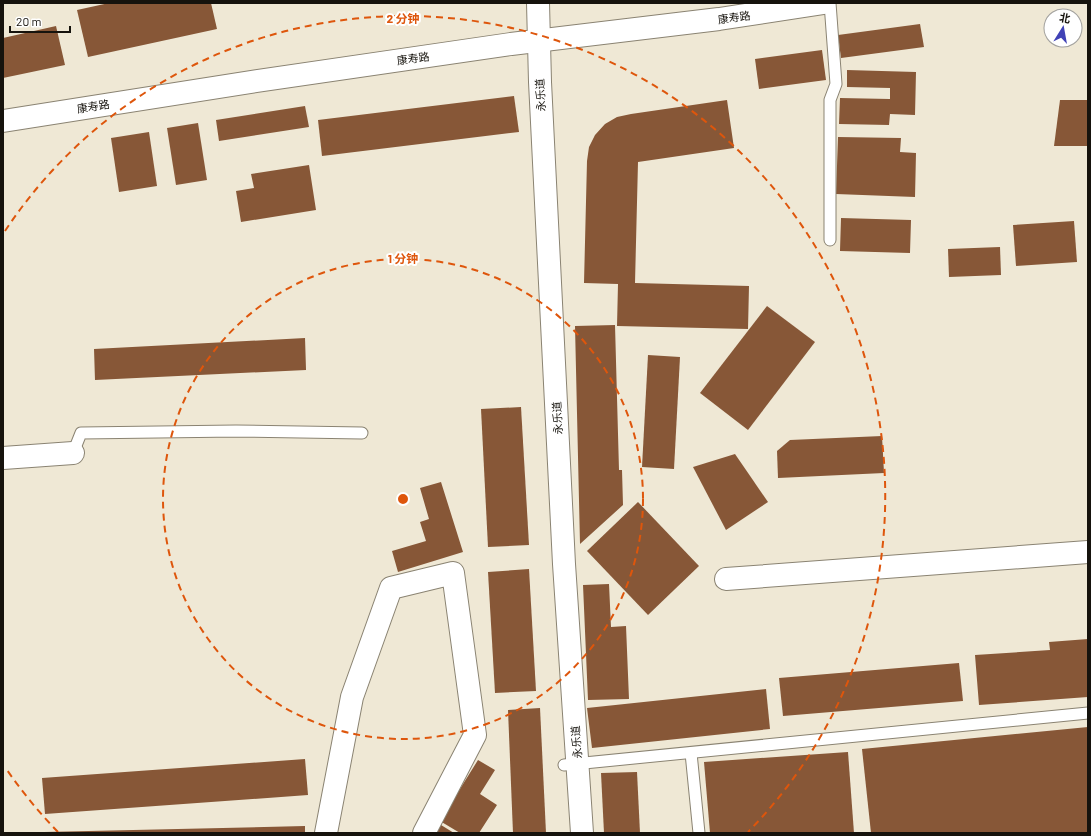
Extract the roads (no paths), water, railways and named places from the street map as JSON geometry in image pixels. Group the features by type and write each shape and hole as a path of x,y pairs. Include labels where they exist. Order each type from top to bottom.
{"street":[{"name":"永乐道","path":"526,3 532,36"},
{"name":"永乐道","path":"538,3 526,85 550,562 571,764 582,833"},
{"name":"康寿路","path":"3,109 256,69 532,36 751,7 824,3"},
{"name":"康寿路","path":"3,120 532,36"},
{"path":"3,458 73,453"},
{"path":"726,579 1088,552"},
{"path":"326,833 352,696 391,588 452,573 475,735 424,833"},
{"name":"永乐道","path":"569,833 571,764"}],"lane":[{"path":"830,3 836,84 830,100 830,240"},
{"path":"73,453 81,433 236,431 362,433"},
{"path":"571,764 1088,713"},
{"path":"691,753 699,833"}]}
